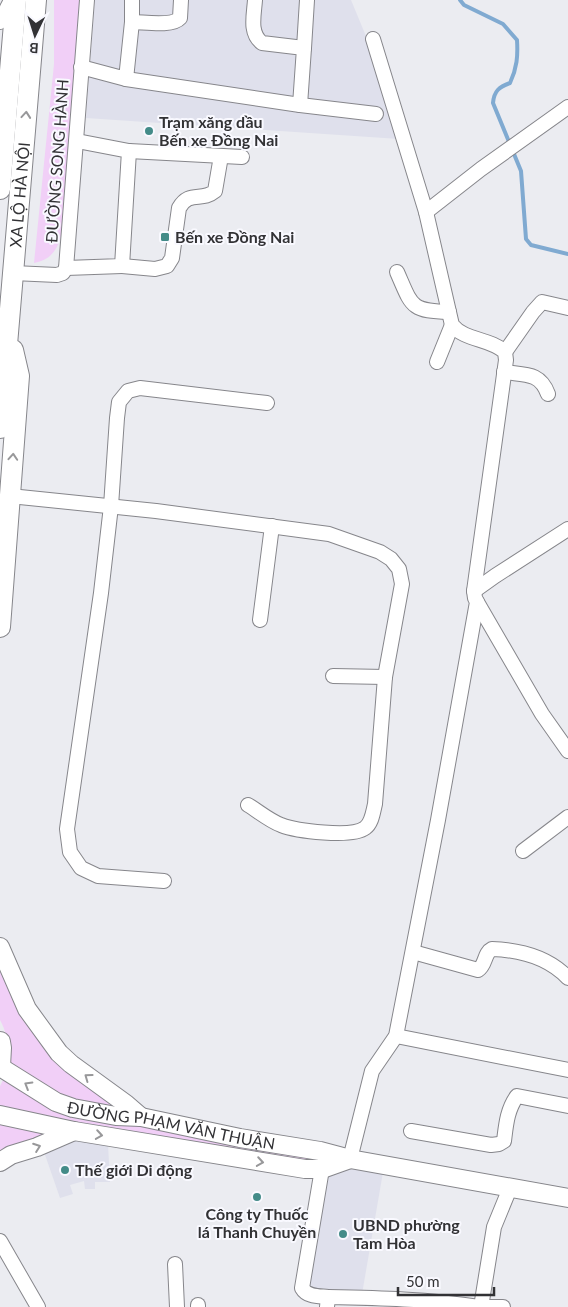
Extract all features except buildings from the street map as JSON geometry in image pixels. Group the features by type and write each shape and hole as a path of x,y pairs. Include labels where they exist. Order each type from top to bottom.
{"highway":[{"name":"XA LỘ HÀ NỘI","path":"0,189 3,116 16,0"},
{"name":"XA LỘ HÀ NỘI","path":"0,627 19,376 16,357 9,338 36,0"},
{"path":"0,428 9,338"},
{"path":"0,1042 0,1066"}],"main road":[{"path":"0,947 28,1009 59,1053 141,1117"},
{"name":"ĐƯỜNG PHẠM VĂN THUẬN","path":"0,1066 56,1102 73,1108 116,1116 141,1117 240,1138 320,1151 350,1160 568,1198"},
{"name":"ĐƯỜNG PHẠM VĂN THUẬN","path":"0,1115 74,1131 305,1169 322,1168 350,1160"},
{"path":"0,1162 11,1155 37,1147 74,1131"}],"street":[{"path":"0,22 12,0"},
{"name":"ĐƯỜNG SONG HÀNH","path":"66,268 87,0"},
{"path":"126,79 132,22 132,0"},
{"path":"132,22 169,24 175,22 180,18 181,0"},
{"path":"255,0 253,28 258,40 262,43 304,48"},
{"path":"300,105 308,0"},
{"path":"373,39 426,212 452,322 437,362"},
{"path":"81,67 126,79 300,105 376,114"},
{"path":"426,212 519,142 568,108"},
{"path":"77,141 129,151 242,158"},
{"path":"122,266 129,151"},
{"path":"13,272 57,275 63,273 66,268 122,266 155,269 167,266 172,258 179,208 183,200 191,197 211,195 215,192 221,156"},
{"path":"350,1160 372,1071 396,1036 413,952 438,820 476,596 506,360 505,352 498,345 461,333 452,322 431,312 418,309 410,302 397,272"},
{"path":"505,352 538,304 545,302 568,308"},
{"path":"504,372 538,378 544,384 548,394"},
{"path":"164,881 98,876 81,868 70,852 67,829 101,593 111,506 119,402 128,391 140,388 267,403"},
{"path":"10,496 111,506 329,534 380,552 391,559 400,569 402,584 385,677 375,804 372,818 365,828 354,833 319,832 281,825 248,805"},
{"path":"260,620 272,526"},
{"path":"476,596 494,576 568,529"},
{"path":"476,596 542,714 568,751"},
{"path":"333,676 385,677"},
{"path":"523,851 568,817"},
{"path":"413,952 478,970 482,967 488,952 492,949 530,954 561,970 568,978"},
{"path":"396,1036 568,1070"},
{"path":"411,1131 499,1144 504,1141 507,1117 511,1104 517,1096 568,1106"},
{"path":"322,1168 302,1288 305,1292 328,1302 398,1299 481,1307 503,1307"},
{"path":"481,1307 494,1227 510,1188"},
{"path":"0,1241 38,1307"},
{"path":"175,1264 177,1307"}],"shaded area":[{"path":"54,0 82,0 66,215 58,246 54,252 49,257 34,263 54,64"},
{"path":"95,0 351,0 368,41 399,139 86,118"},
{"path":"0,960 24,1012 126,1109 82,1103 59,1095 7,1063 7,1041 0,1020"},
{"path":"4,1078 141,1124 324,1160 307,1162 79,1124 0,1108 0,1086"},
{"path":"1,1125 55,1135 0,1157"},
{"path":"69,1138 108,1144 110,1182 95,1182 95,1189 85,1189 84,1181 70,1185 73,1194 60,1198 43,1149"},
{"name":"UBND phường Tam Hòa","path":"351,1167 383,1172 362,1294 307,1288 325,1175"}],"waterway":[{"path":"460,0 464,5 503,24 517,40 516,62 512,78 510,83 498,90 493,103 521,171 526,239 531,245 568,254"}],"place":[{"name":"Trạm xăng dầu Bến xe Đồng Nai","path":"149,131"},
{"name":"Bến xe Đồng Nai","path":"165,237"},
{"name":"Thế giới Di động","path":"65,1170"},
{"name":"Công ty Thuốc lá Thanh Chuyền","path":"257,1197"},
{"name":"UBND phường Tam Hòa","path":"343,1234"}]}
